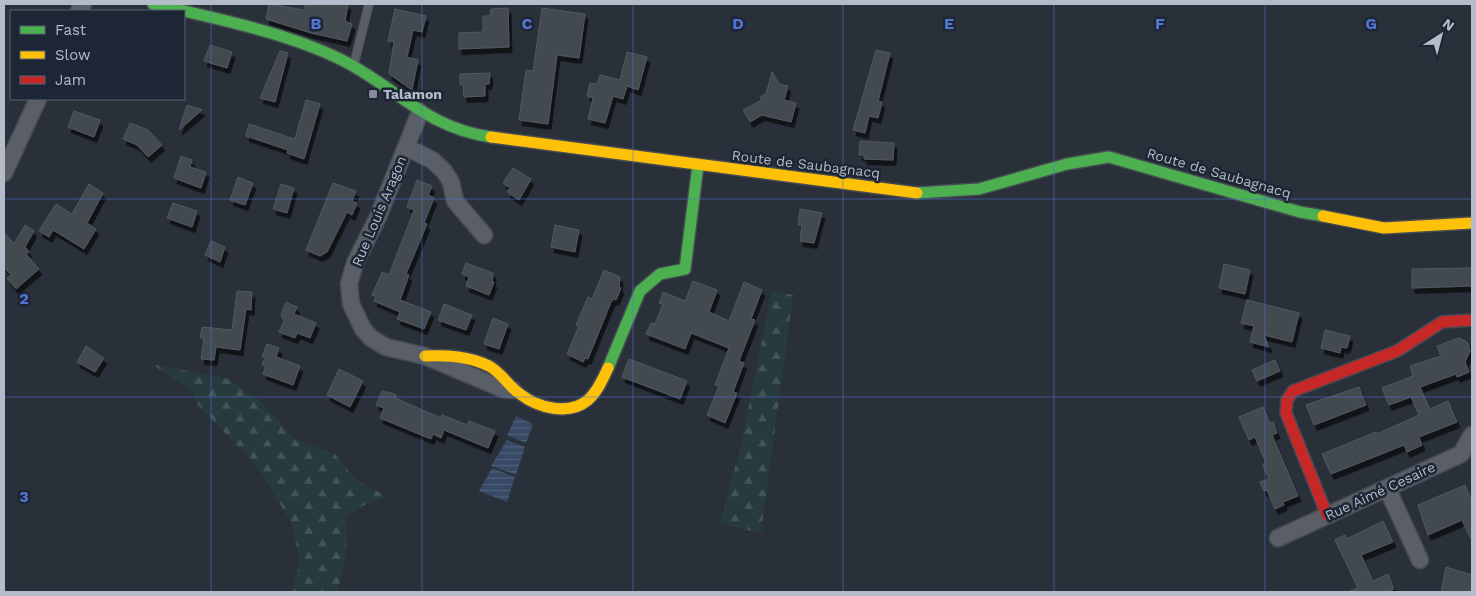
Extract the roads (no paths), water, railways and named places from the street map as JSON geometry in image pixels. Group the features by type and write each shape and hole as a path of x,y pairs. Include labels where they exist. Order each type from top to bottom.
{"street":[{"name":"Route de Saubagnacq","path":"153,4 180,10"},
{"name":"Route de Saubagnacq","path":"185,11 303,44 353,66 420,112 452,127 488,137 921,194 980,189 1068,164 1109,157 1300,212 1384,228 1472,223"},
{"path":"4,173 38,100"},
{"name":"Rue Louis Aragon","path":"420,112 378,217 355,263 349,284 349,293 355,315 371,338 386,347 469,367 503,389 513,390"},
{"path":"406,147 432,160 444,170 450,182 455,201 484,235"},
{"path":"513,390 553,410 567,409 594,394 640,291 650,278 664,270 685,269 698,165"},
{"path":"1327,515 1286,413 1287,400 1293,391 1397,351 1442,322 1472,320"},
{"name":"Rue Aimé Cesaire","path":"1278,538 1461,454 1472,435"},
{"path":"1387,488 1420,560"}],"lane":[{"path":"353,66 369,4"}],"water":[{"path":"516,416 533,424 526,443 507,435"},
{"path":"507,440 525,447 516,475 491,466"},
{"path":"492,468 515,477 507,502 479,491"}],"place":[{"name":"Talamon","path":"373,94"}]}
